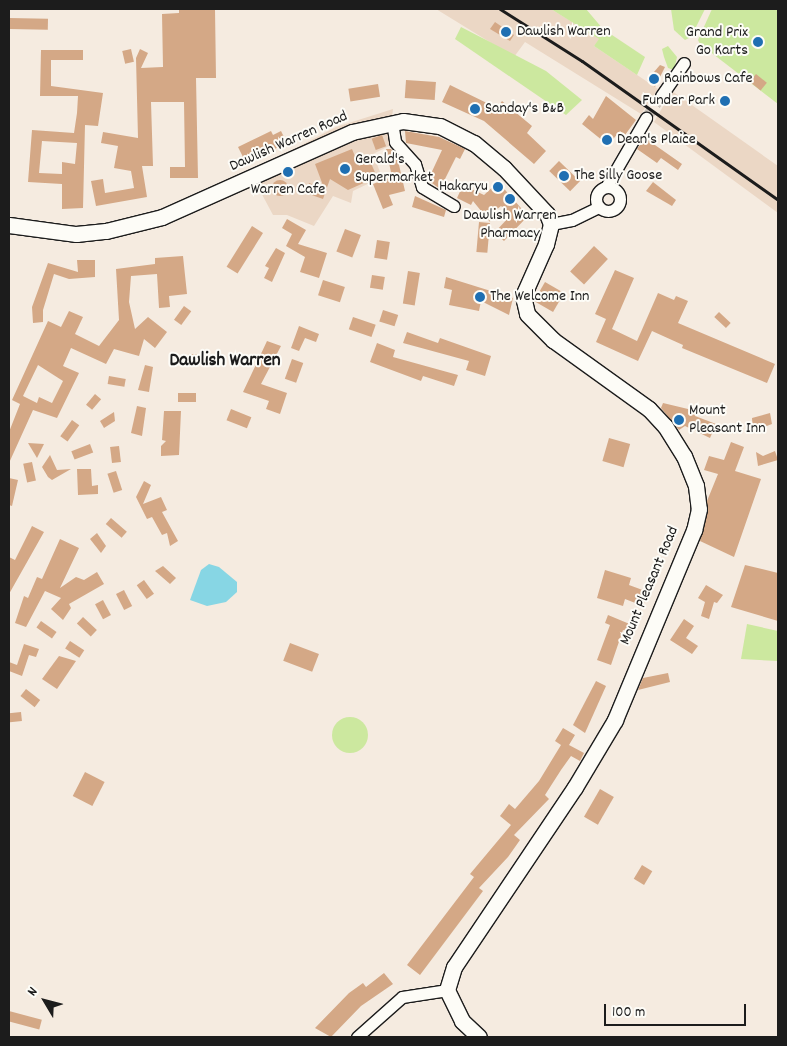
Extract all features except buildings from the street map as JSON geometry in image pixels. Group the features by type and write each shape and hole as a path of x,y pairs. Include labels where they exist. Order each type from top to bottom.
{"street":[{"path":"661,96 684,63"},
{"path":"599,207 597,195 606,187 646,118"},
{"path":"392,122 395,142 415,164 422,187 454,206"},
{"name":"Dawlish Warren Road","path":"9,226 76,234 106,231 162,217 352,132 392,122 440,126 474,142 522,185 551,224"},
{"path":"551,224 572,220 599,207 612,211 620,203 616,190 606,187"},
{"name":"Mount Pleasant Road","path":"446,990 459,955 576,787 615,720 694,530 698,509 696,486 684,456 665,426 649,409 553,340 527,314 523,296 525,286 543,253 551,224"},
{"path":"357,1037 402,997 446,990 462,1021 479,1037"}],"shaded area":[{"path":"436,9 551,9 600,39 594,46 658,89 641,114 525,42 514,57"},
{"path":"672,91 778,166 778,213 654,122"},
{"path":"393,109 389,146 373,154 382,177 353,191 351,203 333,196 314,226 287,215 273,215 250,172 336,127"}],"green space":[{"path":"551,9 586,9 603,29 645,57 637,75 594,46 599,39"},
{"path":"671,9 705,9 691,37 685,40 674,30"},
{"path":"712,9 778,9 778,104 700,44 698,40"},
{"path":"461,27 546,71 582,100 566,115 455,39"},
{"path":"668,46 677,57 674,70 668,68 662,49"},
{"path":"747,624 778,631 778,661 741,659"},
{"path":"350,717 363,722 368,735 363,748 350,753 337,748 332,735 337,722"}],"water":[{"path":"209,564 219,567 237,582 237,592 226,602 207,606 190,600 201,570"}],"tunnel":[{"path":"646,118 661,96"}],"railway":[{"path":"500,9 582,61 778,200"}],"place":[{"name":"Dawlish Warren","path":"506,32"},
{"name":"Grand Prix Go Karts","path":"758,42"},
{"name":"Rainbows Cafe","path":"654,79"},
{"name":"Funder Park","path":"725,101"},
{"name":"Sanday's B&B","path":"475,109"},
{"name":"Dean's Plaice","path":"607,140"},
{"name":"Gerald's Supermarket","path":"345,169"},
{"name":"Warren Cafe","path":"288,172"},
{"name":"The Silly Goose","path":"564,176"},
{"name":"Hakaryu","path":"498,187"},
{"name":"Dawlish Warren Pharmacy","path":"510,199"},
{"name":"The Welcome Inn","path":"480,297"},
{"name":"Mount Pleasant Inn","path":"679,420"}],"district":[{"name":"Dawlish Warren","path":"225,362"}]}
